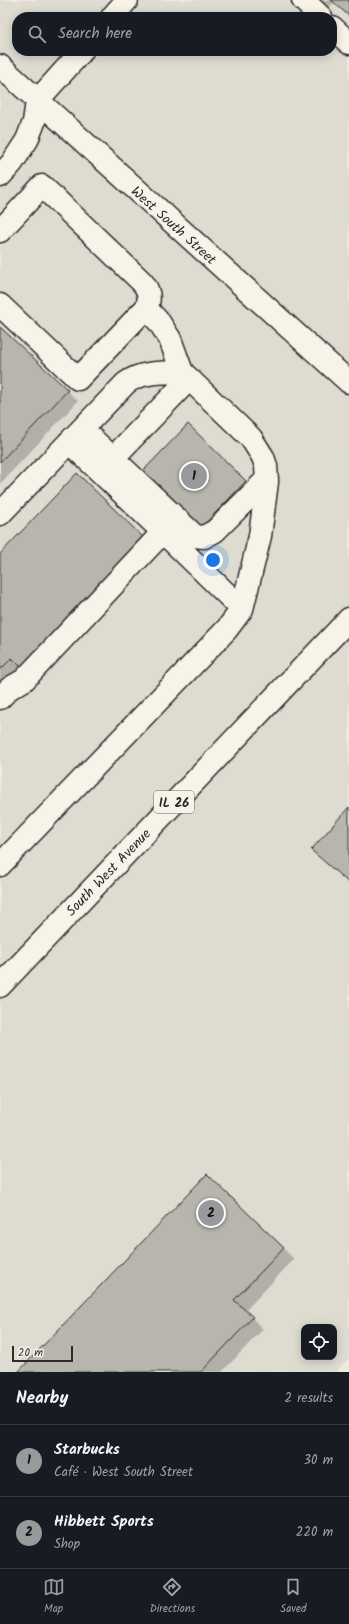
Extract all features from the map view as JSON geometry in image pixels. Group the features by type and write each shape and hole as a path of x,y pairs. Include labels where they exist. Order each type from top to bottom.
{"main road":[{"path":"116,12 127,0"},
{"path":"303,0 316,12"},
{"path":"337,32 349,43"},
{"path":"0,176 12,163 27,140 34,122 37,101 78,56"},
{"name":"West South Street","path":"0,66 349,382"},
{"path":"0,231 42,186 142,282 147,289 149,296 146,308 78,379 0,305"},
{"path":"0,865 227,629 242,609 258,546 267,479 266,466 263,457 250,438 186,376 170,339 159,322 146,308"},
{"path":"0,514 131,379 150,374 186,376"},
{"path":"113,458 186,376"},
{"path":"76,435 113,458 189,531 195,536 199,537 208,536 216,532 267,479"},
{"path":"76,435 163,532 242,609"},
{"path":"0,698 10,688 24,680 163,532"},
{"name":"South West Avenue","path":"0,986 349,619"}],"shaded area":[{"path":"0,0 349,0 349,1358 336,1372 0,1372"}],"building":[{"path":"331,0 349,0 349,16"},
{"path":"0,327 68,390 0,462"},
{"path":"188,424 246,481 201,528 143,471"},
{"path":"77,473 146,540 23,669 12,658 0,670 0,554"},
{"path":"349,807 349,883 311,850"},
{"path":"207,1174 284,1248 234,1300 253,1317 201,1372 18,1372"}],"place":[{"name":"Starbucks","path":"194,476"},
{"name":"Hibbett Sports","path":"211,1213"}]}
